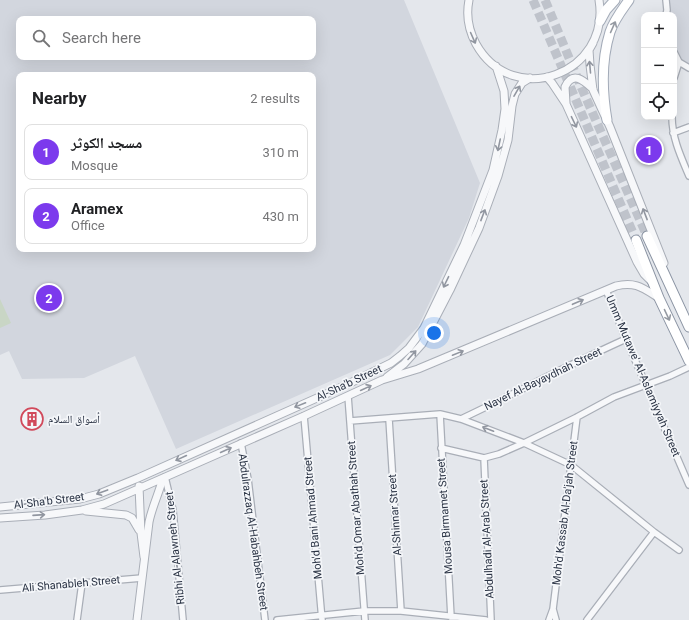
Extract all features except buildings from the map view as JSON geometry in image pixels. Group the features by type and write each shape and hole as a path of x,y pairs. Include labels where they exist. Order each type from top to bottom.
{"main road":[{"path":"600,21 614,0"},
{"path":"607,120 603,87 606,52 611,31 620,13 629,0"},
{"path":"647,236 666,277 686,311 689,327"},
{"path":"636,240 653,283 689,361"}],"street":[{"path":"469,0 468,22 474,41 485,57 501,70 514,76 530,78 547,77 565,71 574,66 588,52 597,33 600,21 599,0"},
{"path":"666,0 667,12"},
{"path":"593,43 589,50 593,90 607,120 664,263 666,277"},
{"path":"677,58 679,62 689,68"},
{"path":"677,68 679,62"},
{"name":"Al-Sha'b Street","path":"0,507 80,499 99,494 334,390 391,363 409,348 424,328 464,245 493,170 502,130 505,104 502,83 496,66"},
{"path":"547,77 566,104 637,262 644,274 653,283"},
{"name":"Al-Sha'b Street","path":"382,380 404,364 422,344 450,290 478,228 502,164 508,140 515,94 522,83 530,78"},
{"path":"566,104 565,87 571,80 583,80 593,90"},
{"path":"672,120 674,133 689,176"},
{"path":"674,133 689,127"},
{"name":"Al-Sha'b Street","path":"0,518 45,515 82,510 104,504 382,380 418,369 606,290 626,284 637,285 660,298"},
{"name":"Umm Mutawe' Al-Aslamiyyah Street","path":"606,290 689,485"},
{"name":"Nayef Al-Bayaydhah Street","path":"461,418 626,339"},
{"name":"Moh'd Kassab Al-Da'jah Street","path":"441,448 484,458 499,454 577,417 614,397 686,369"},
{"name":"Moh'd Omar Abathah Street","path":"348,396 365,620"},
{"path":"350,421 440,414 461,418 524,443 571,465 654,532 679,550"},
{"name":"Mousa Birmamet Street","path":"440,414 441,448 455,618"},
{"path":"275,416 279,416 281,419 282,423 279,426"},
{"name":"Moh'd Bani Ahmad Street","path":"304,416 322,618"},
{"name":"Moh'd Kassab Al-Da'jah Street","path":"549,620 553,609 577,417"},
{"name":"Al-Shinnar Street","path":"389,418 401,611"},
{"name":"Abdulrazzaq Al-Habahbeh Street","path":"241,444 248,479 265,620"},
{"name":"Abdulhadi Al-Arab Street","path":"484,458 491,620"},
{"path":"137,620 151,511 164,477"},
{"name":"Ribhi Al-Alawneh Street","path":"164,477 172,510 183,620"},
{"path":"138,478 142,549 144,559"},
{"path":"82,510 126,514 132,518 141,533"},
{"path":"587,620 654,532"},
{"name":"Ali Shanableh Street","path":"0,590 142,578"},
{"path":"77,620 82,583"},
{"name":"Moh'd Kassab Al-Da'jah Street","path":"553,609 556,620"},
{"path":"277,620 322,618 364,611 401,611 455,618 486,620"}],"shaded area":[{"path":"0,0 404,0 480,183 469,218 418,327 390,355 176,449 135,356 84,378 22,379 9,351 0,355"},
{"path":"663,0 689,0 689,68 686,68 677,56 677,12 664,12"}],"green space":[{"path":"0,299 11,323 0,328"}],"tunnel":[{"path":"533,0 636,240"},
{"path":"545,0 582,89 647,236"}],"place":[{"name":"مسجد الكوثر","path":"649,150"},
{"name":"Aramex","path":"49,298"},
{"name":"أسواق السلام","path":"32,419"}]}
